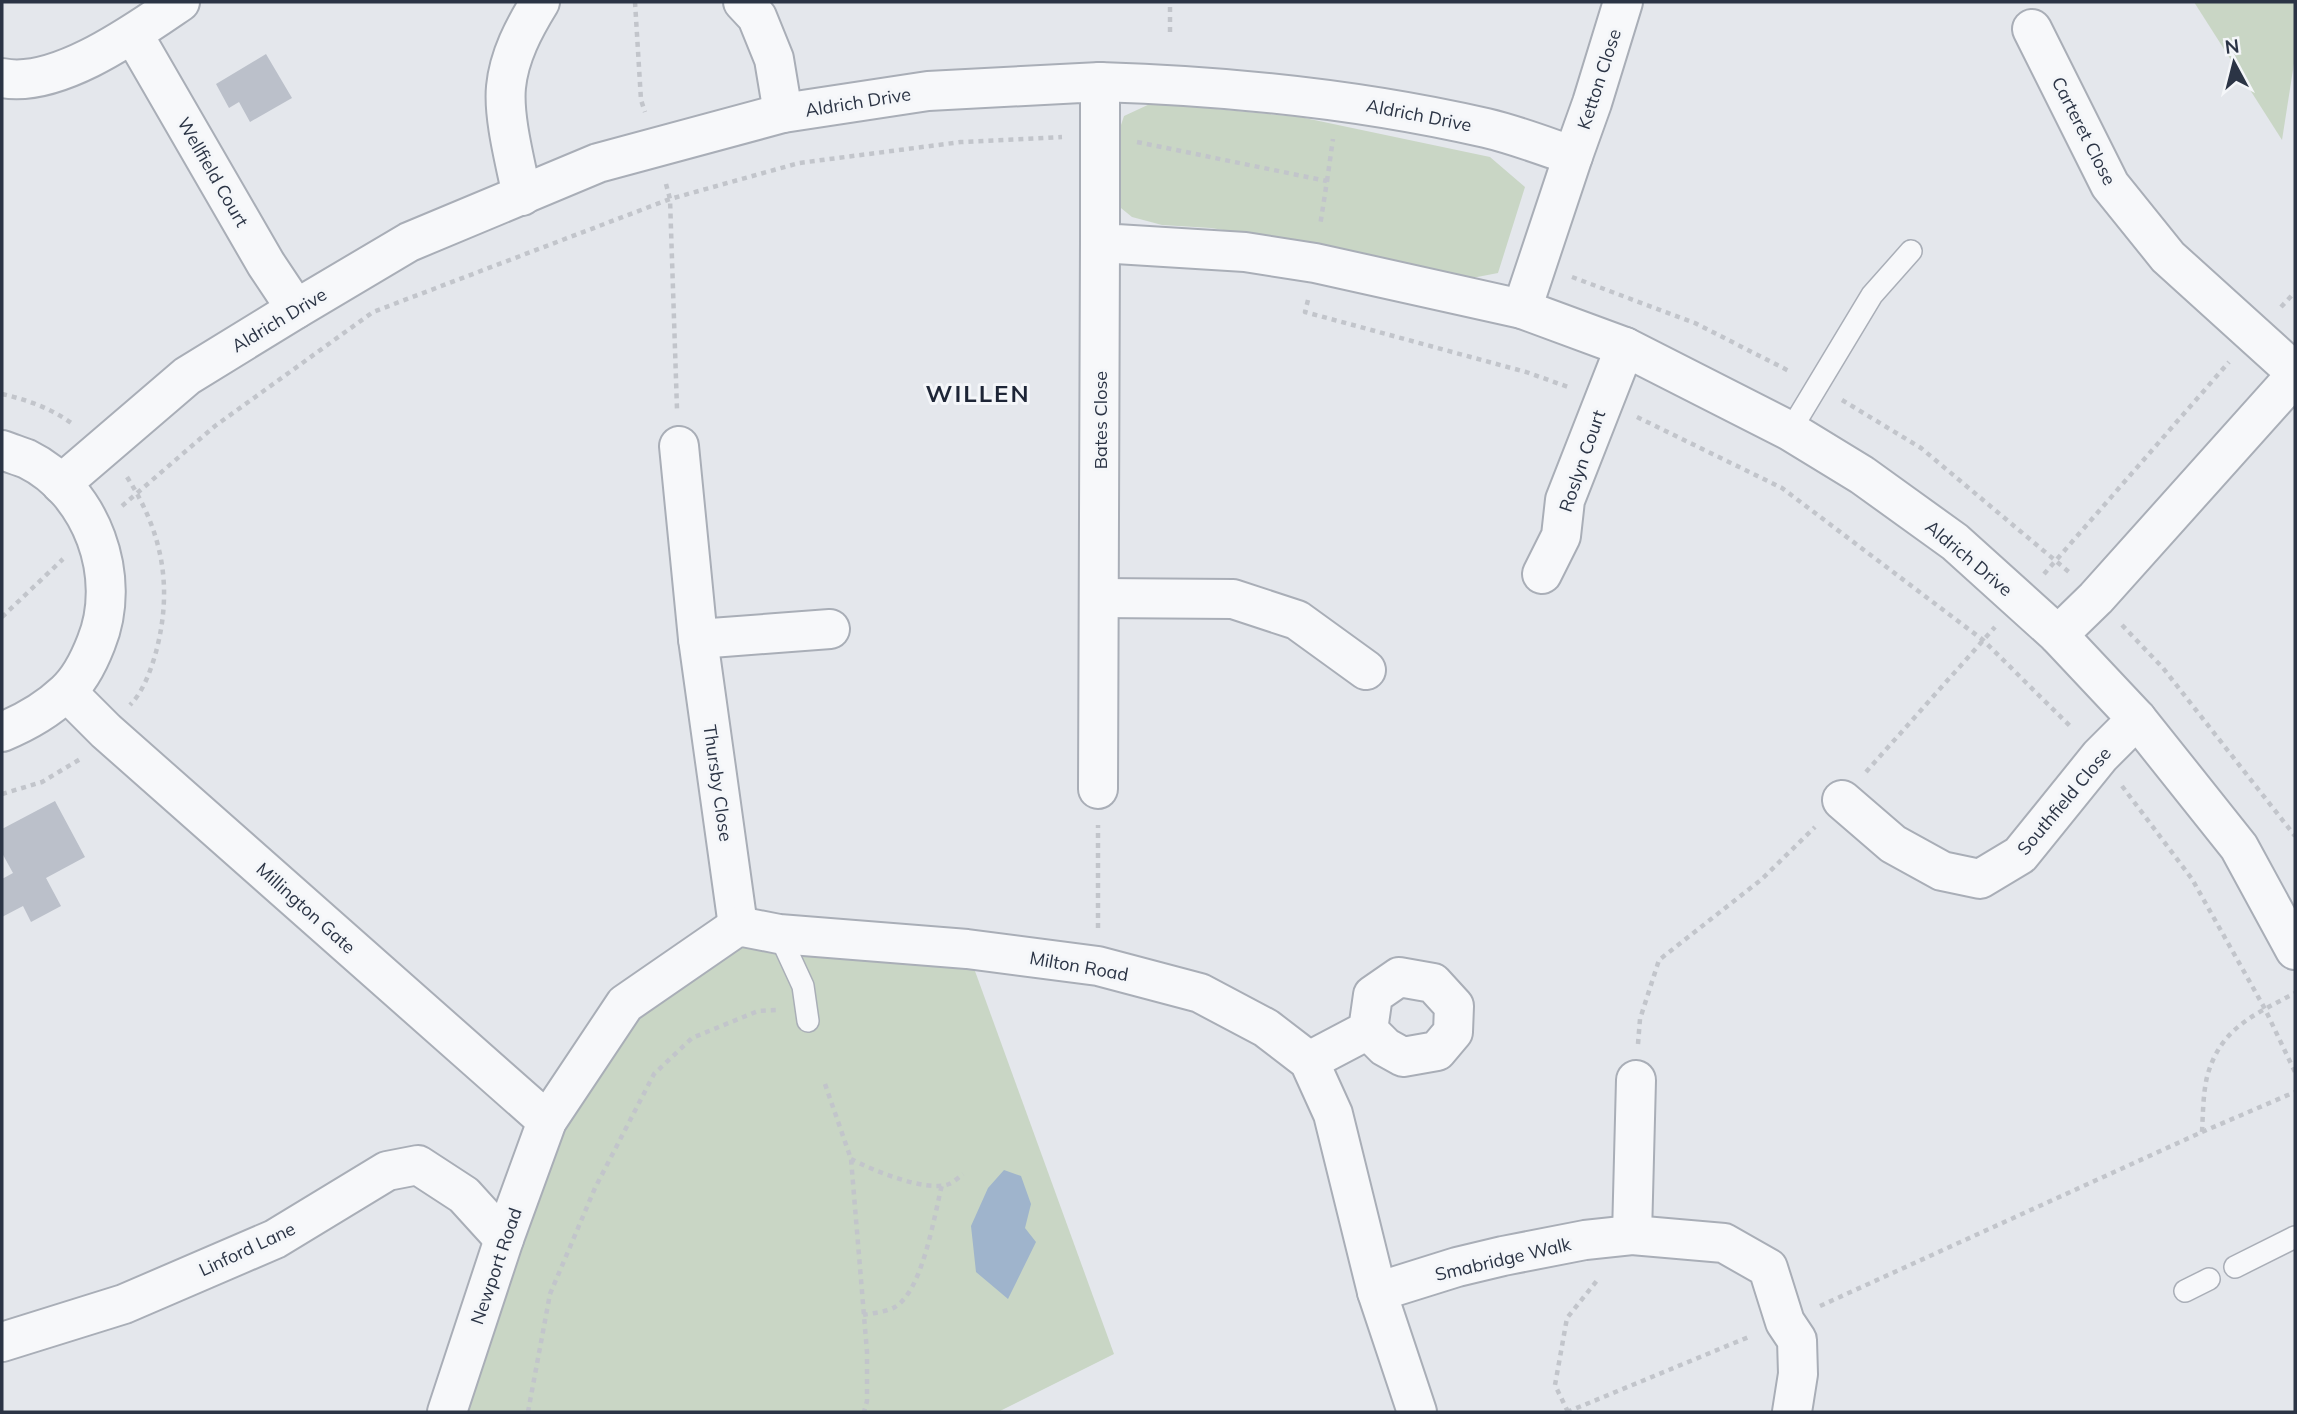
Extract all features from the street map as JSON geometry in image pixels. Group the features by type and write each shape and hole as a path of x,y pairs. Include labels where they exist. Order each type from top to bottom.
{"street":[{"path":"2,78 11,80 63,71 133,34 180,2"},
{"path":"522,196 510,142 506,89 515,46 540,2"},
{"name":"Aldrich Drive","path":"743,2 757,17 774,59 783,113"},
{"name":"Ketton Close","path":"1573,156 1623,2"},
{"name":"Carteret Close","path":"2032,29 2110,185 2168,257 2254,333 2295,374 2096,598 2058,635"},
{"name":"Wellfield Court","path":"133,34 266,264 296,309"},
{"path":"1100,82 1100,243"},
{"name":"Aldrich Drive","path":"61,484 187,376 409,242 598,163 783,113 928,91 1100,82 1183,84 1339,100 1489,128 1573,156"},
{"path":"1522,309 1573,156"},
{"name":"Aldrich Drive","path":"1100,243 1245,252 1315,262 1522,309 1625,347 1790,431 1862,475 1955,542 2058,635 2137,719 2239,847 2295,950"},
{"name":"Bates Close","path":"1098,789 1100,243"},
{"name":"Roslyn Court","path":"1542,574 1561,536 1565,500 1625,347"},
{"name":"Thursby Close","path":"679,446 698,639 738,926"},
{"path":"2,450 29,460 61,484 80,506 94,530 104,564 107,598 101,632 88,664 67,692 34,719 2,732"},
{"path":"1099,598 1233,599 1297,620 1366,670"},
{"path":"698,639 830,629"},
{"name":"Millington Gate","path":"67,692 106,731 547,1121"},
{"name":"Southfield Close","path":"1842,800 1893,844 1942,871 1980,879 2020,855 2100,756 2137,719"},
{"path":"547,1121 625,1004 738,926"},
{"name":"Milton Road","path":"738,926 779,934 967,949 1098,965 1200,993 1266,1028 1309,1060 1333,1114 1377,1292 1417,1412"},
{"path":"1309,1060 1368,1030"},
{"path":"1632,1235 1636,1080"},
{"name":"Newport Road","path":"447,1412 504,1239 547,1121"},
{"name":"Linford Lane","path":"2,1342 124,1304 275,1239 387,1171 418,1165 464,1195 504,1239"},
{"name":"Smabridge Walk","path":"1377,1292 1457,1267 1585,1240 1632,1235 1724,1243 1768,1268 1784,1322 1797,1340 1798,1374 1792,1412"}],"lane":[{"path":"1790,431 1872,295 1911,251"},
{"path":"779,934 803,986 808,1021"},
{"path":"2235,1267 2295,1237"},
{"path":"2185,1291 2209,1279"}],"path":[{"path":"635,2 641,100 670,199 679,446"},
{"path":"1170,2 1170,32"},
{"path":"2,617 94,530 215,426 373,312 670,199 799,163 961,142 1101,135 1327,181 1305,313 1526,372 1603,400 1782,488 1983,640 2100,756 2192,879 2265,1009 2295,1072"},
{"path":"1636,1080 1640,1019 1659,960 1762,879 1842,800 1983,640 2057,561 2254,333 2295,292"},
{"path":"1098,789 1098,965"},
{"path":"528,1412 550,1294 595,1188 654,1074 692,1038 758,1011 788,1009 803,986"},
{"path":"2202,1132 2207,1077 2224,1038 2246,1020 2295,993"},
{"path":"825,1084 850,1159 867,1353 867,1401 864,1412"},
{"path":"1632,1235 1567,1318 1555,1385 1568,1412 1784,1322 2295,1092"},
{"path":"850,1159 874,1171 921,1184 948,1185 963,1174"},
{"path":"862,1315 894,1308 910,1292 919,1274 942,1185"}],"green space":[{"path":"2194,2 2295,2 2295,57 2282,140"},
{"path":"1152,103 1300,117 1490,157 1525,187 1498,273 1472,278 1275,238 1211,228 1162,225 1132,217 1116,204 1112,152 1124,116"},
{"path":"738,926 967,949 1114,1354 998,1412 447,1412 504,1239 625,1004"}],"water":[{"path":"1004,1170 1021,1176 1031,1204 1025,1228 1036,1242 1008,1299 976,1272 971,1226 988,1188"}],"building":[{"path":"266,54 292,98 250,122 239,102 229,108 216,84"},
{"path":"55,801 85,857 46,878 61,906 31,922 23,906 2,917 2,879 13,873 2,853 2,829"}],"district":[{"name":"WILLEN","path":"978,393"}]}
